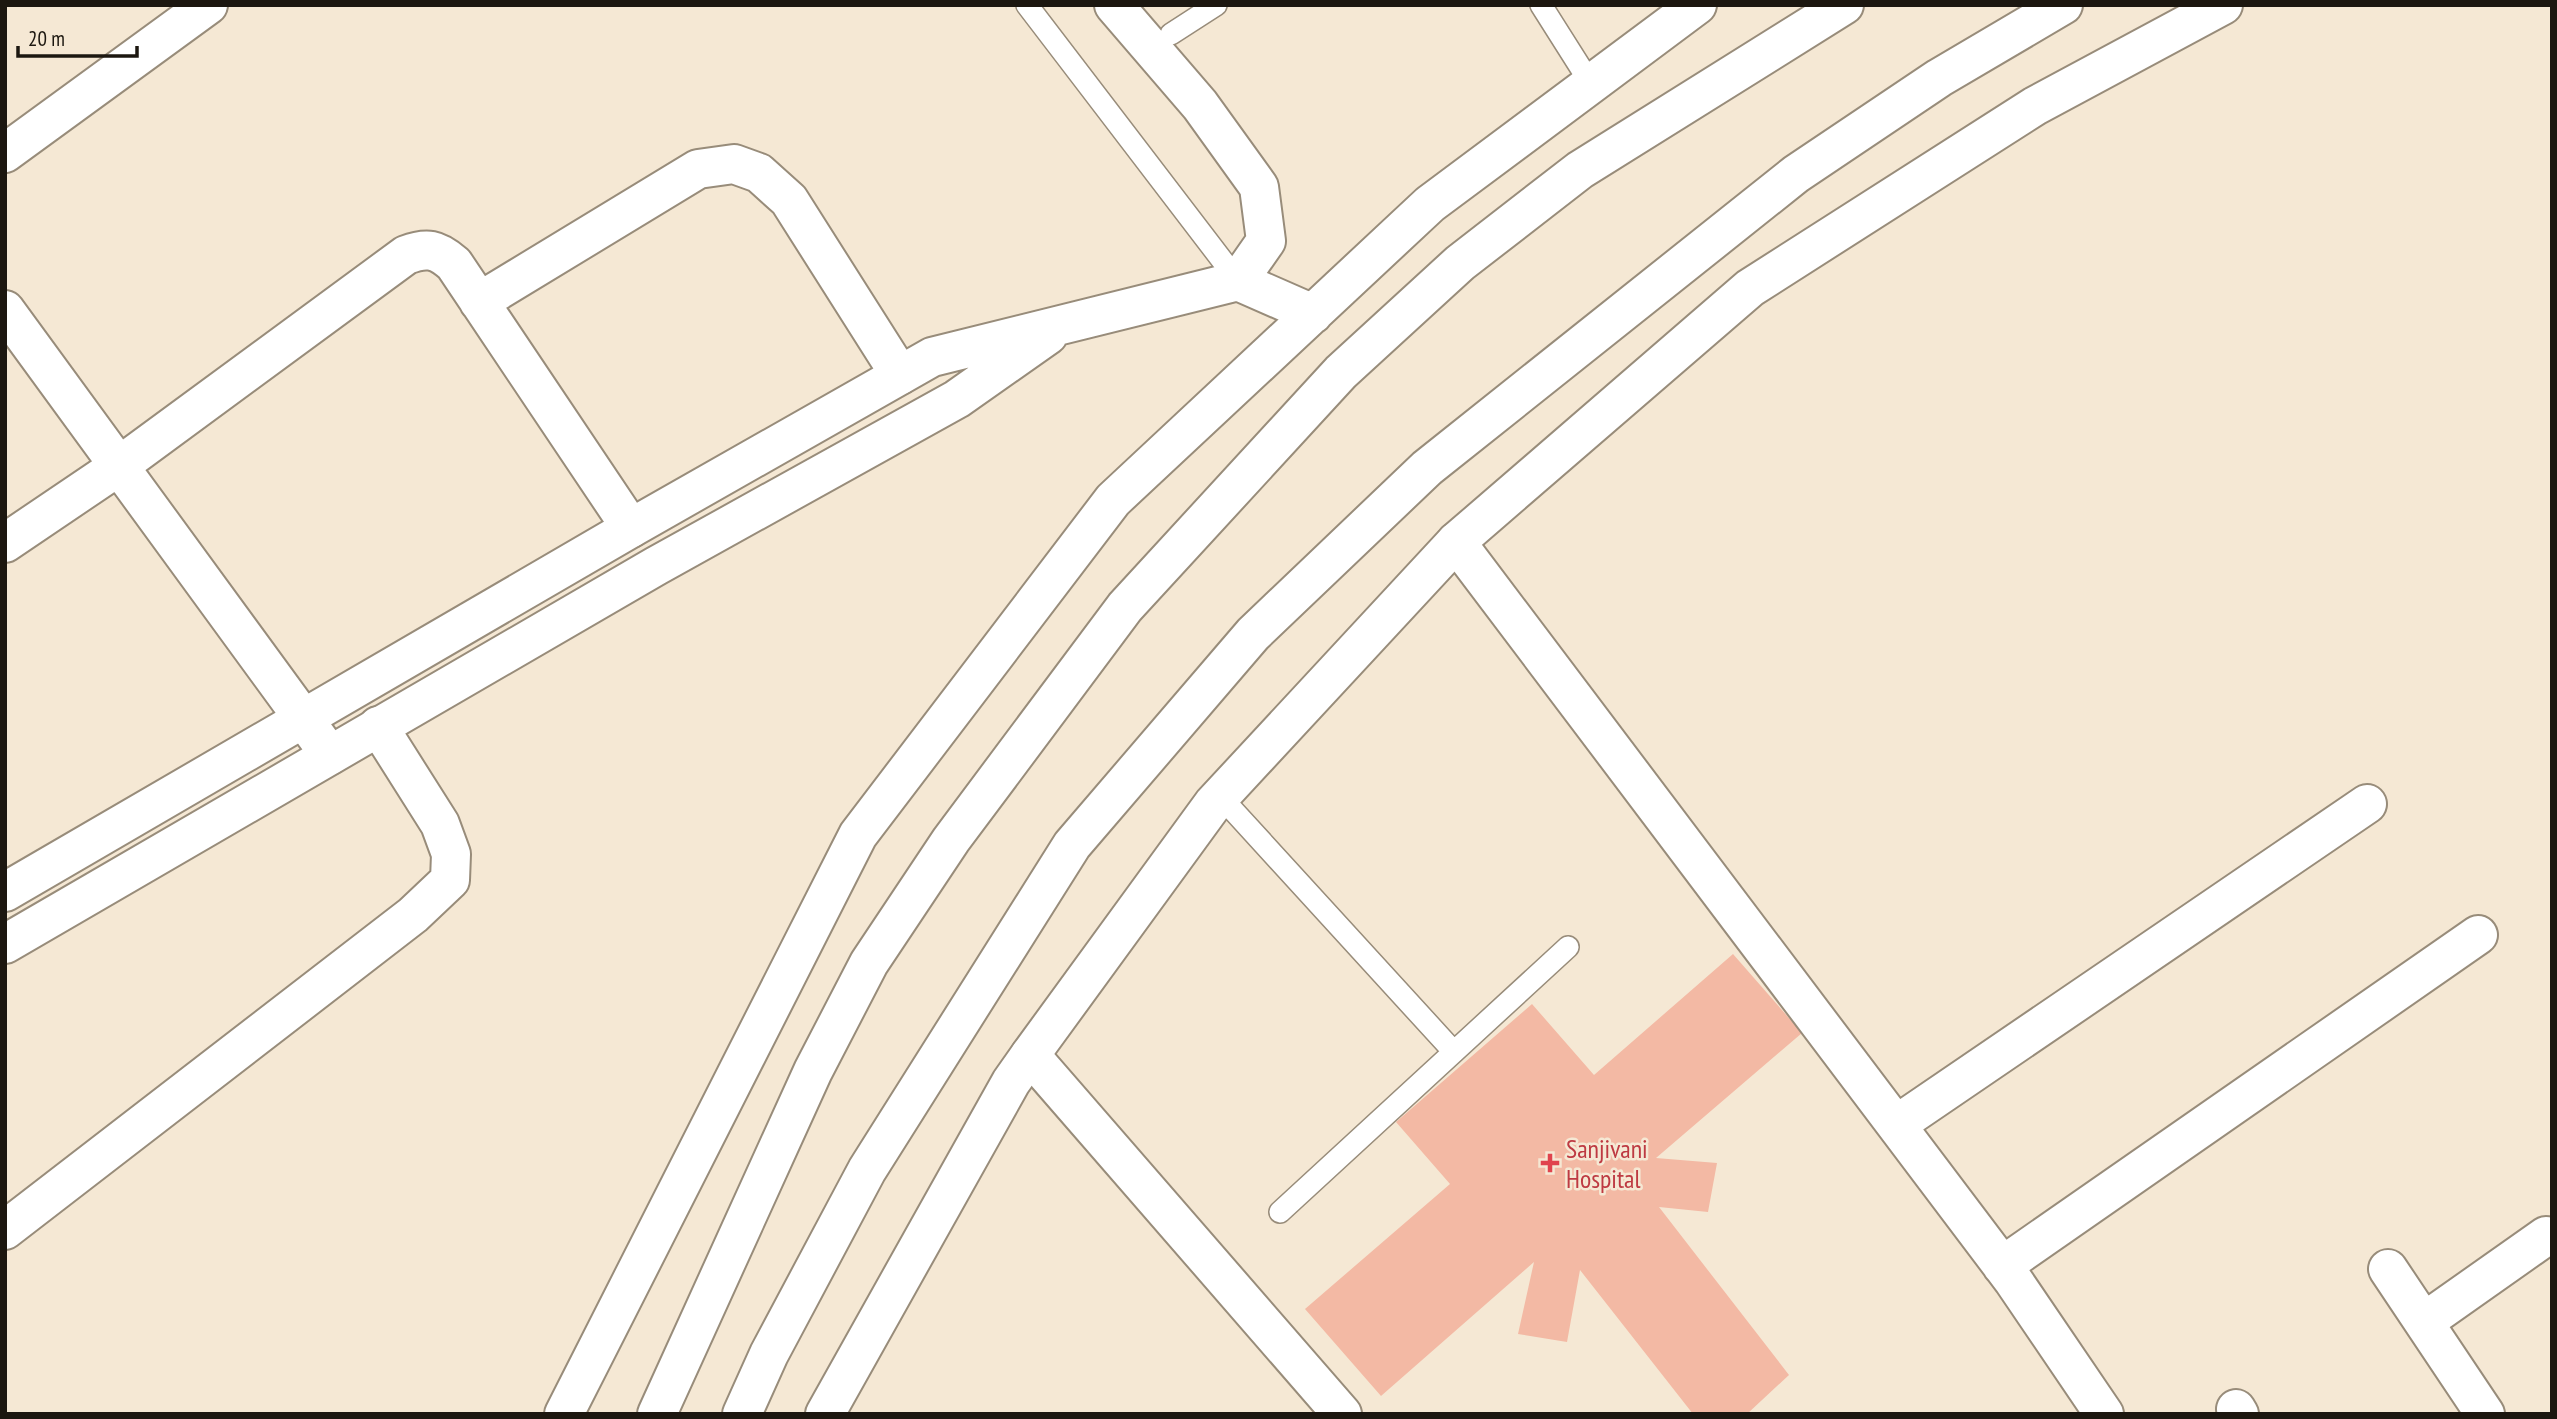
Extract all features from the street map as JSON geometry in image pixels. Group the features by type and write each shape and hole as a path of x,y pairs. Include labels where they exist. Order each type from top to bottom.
{"main road":[{"path":"5,153 208,5"},
{"path":"1114,5 1200,105 1259,187 1266,241 1238,281"},
{"path":"564,1414 858,835 1113,500 1430,204 1698,5"},
{"path":"657,1414 813,1071 869,963 951,840 1125,607 1341,372 1460,263 1580,170 1844,5"},
{"path":"742,1414 769,1354 867,1170 1072,845 1253,634 1427,468 1785,182 1939,78 2063,5"},
{"path":"825,1414 1011,1082 1030,1055 1220,796 1456,542 1750,288 2035,106 2223,5"},
{"path":"479,302 698,169 734,164 759,173 789,200 901,375"},
{"path":"5,543 119,466 406,255 424,248 442,253 454,264 631,528"},
{"path":"5,892 631,528 945,352 1238,281 1313,314"},
{"path":"5,310 330,755"},
{"path":"5,944 378,726 957,399 1064,323"},
{"path":"1456,542 2002,1266 2104,1414"},
{"path":"5,1230 414,915 450,880 451,854 440,824 378,726"},
{"path":"1896,1125 2367,804"},
{"path":"2002,1266 2478,934"},
{"path":"1030,1055 1342,1414"},
{"path":"2424,1322 2546,1237"},
{"path":"2388,1269 2485,1414"}],"lane":[{"path":"1027,5 1238,281"},
{"path":"1171,34 1216,5"},
{"path":"1541,5 1591,84"},
{"path":"1220,796 1454,1052"},
{"path":"1280,1212 1568,947"}],"building":[{"path":"1733,954 1802,1033 1656,1158 1717,1163 1708,1212 1659,1207 1789,1375 1747,1414 1693,1414 1580,1270 1567,1342 1518,1334 1534,1262 1381,1396 1305,1309 1450,1184 1396,1122 1532,1004 1594,1075"}],"place":[{"name":"Sanjivani Hospital","path":"1550,1163"}]}
